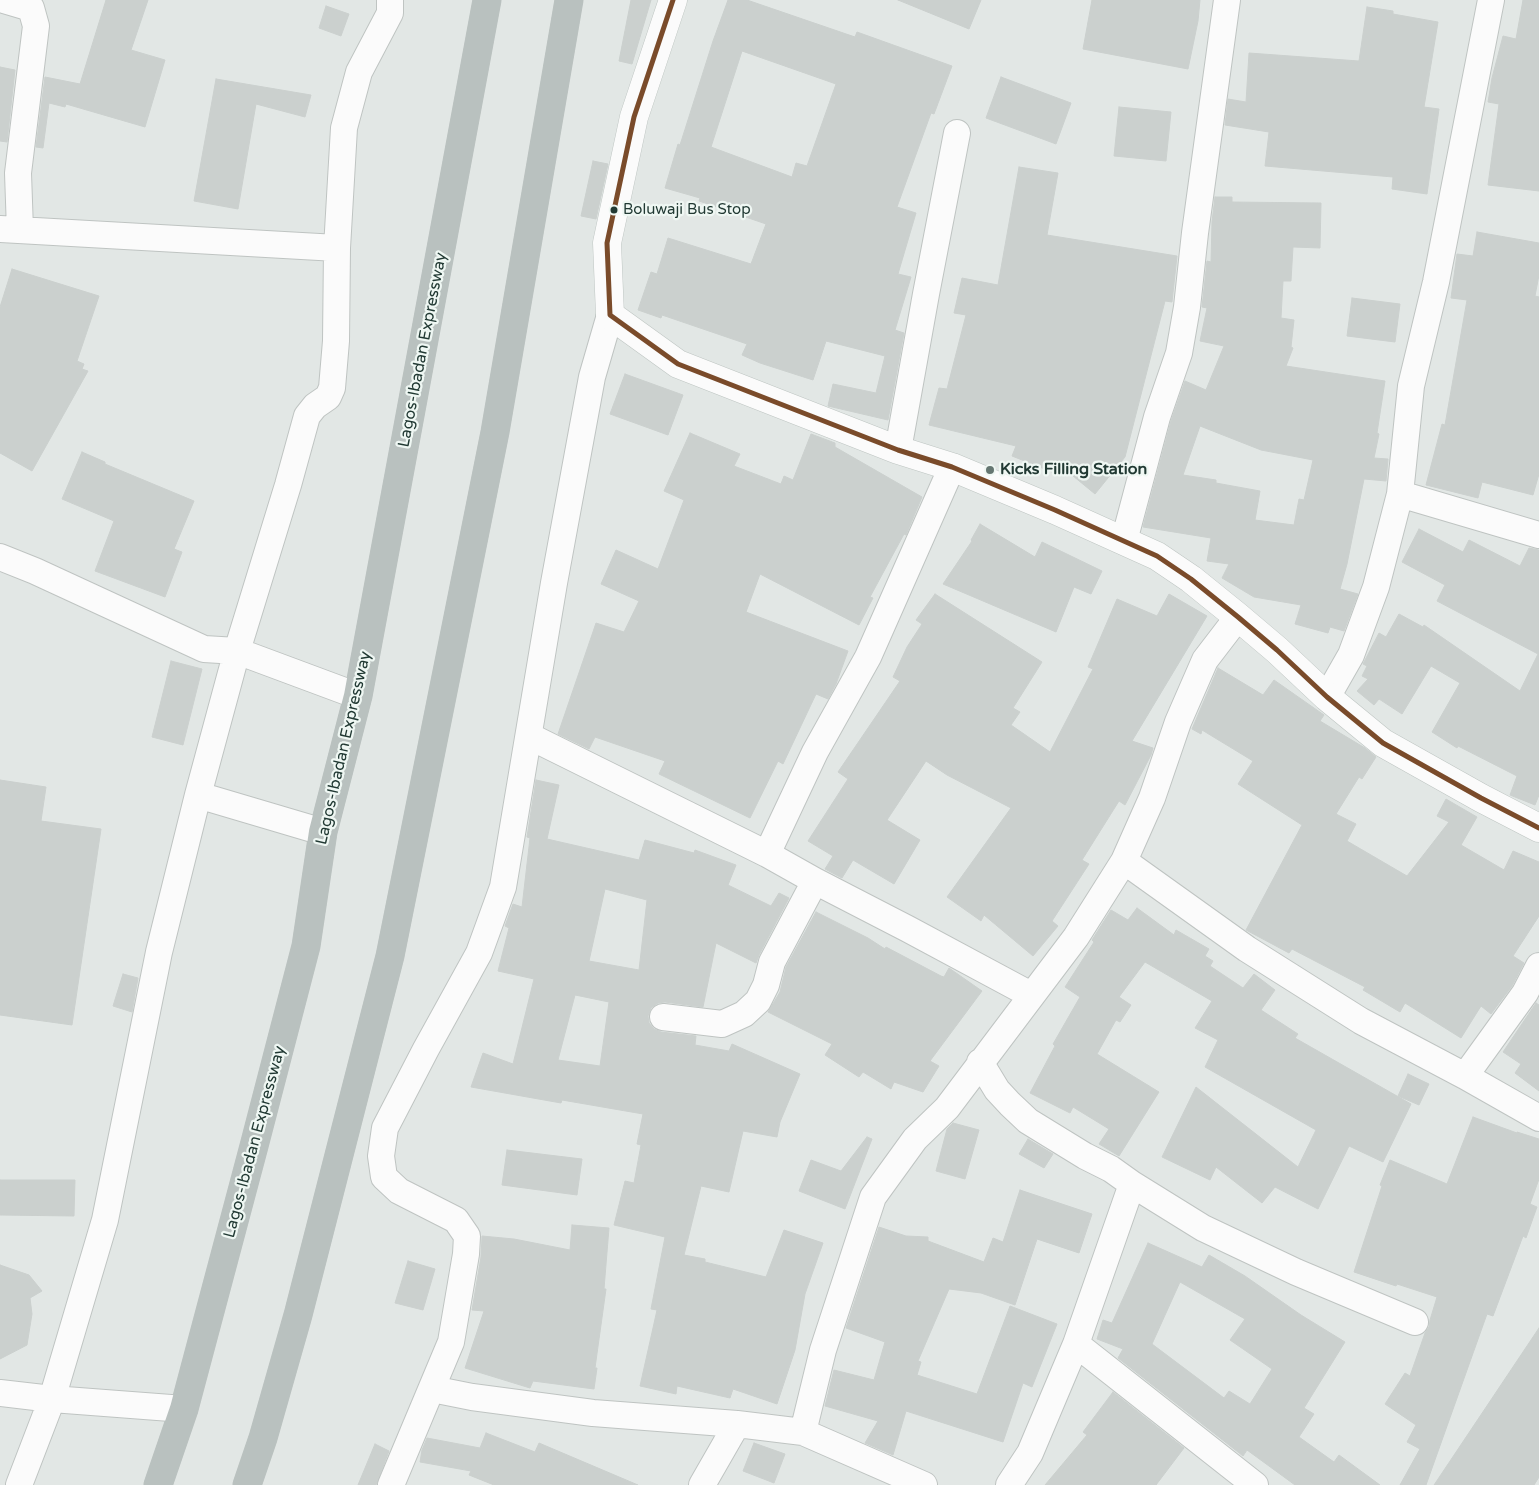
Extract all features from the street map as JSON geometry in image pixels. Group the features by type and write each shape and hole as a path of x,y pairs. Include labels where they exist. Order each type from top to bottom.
{"highway":[{"name":"Lagos-Ibadan Expressway","path":"158,1485 184,1409 306,946 323,832 358,696 488,0"},
{"path":"247,1485 263,1438 298,1315 390,956 495,432 569,0"}],"street":[{"path":"4,0 31,8 36,26 10,230 337,248"},
{"path":"19,1485 52,1399 105,1220 159,952 198,795 237,652 307,416 315,406 328,397 332,388 344,128 359,72 390,13 390,0"},
{"path":"391,1485 451,1342 466,1254 466,1236 456,1220 399,1191 384,1177 382,1156 385,1128 479,953 503,887 554,583 592,378 610,315 607,243 634,117 672,0"},
{"path":"1124,541 1157,417 1180,344 1187,307 1195,233 1227,0"},
{"path":"1327,697 1351,655 1376,587 1400,494 1411,386 1436,282 1491,0"},
{"path":"898,450 957,133"},
{"path":"610,315 678,364 898,450 952,467 1158,556 1191,579 1238,617 1277,650 1327,697 1382,743 1472,794 1539,828"},
{"path":"767,854 815,752 868,657 952,467"},
{"path":"1400,494 1539,534"},
{"path":"0,557 35,571 204,649 237,652 358,696"},
{"path":"803,1432 823,1350 873,1196 915,1139 947,1108 1076,937 1124,861 1152,798 1178,722 1205,660 1238,617"},
{"path":"529,736 767,854 1032,995"},
{"path":"198,795 323,832"},
{"path":"1124,861 1246,949 1344,1011 1539,1118"},
{"path":"663,1017 722,1024 744,1014 758,1001 766,986 772,962 815,881"},
{"path":"1465,1076 1525,993 1539,966"},
{"path":"980,1062 997,1090 1028,1121 1085,1156 1111,1169 1203,1228 1296,1272 1416,1322"},
{"path":"1009,1485 1030,1453 1076,1344 1132,1184"},
{"path":"1076,1344 1255,1485"},
{"path":"432,1389 472,1397 593,1413 737,1424 803,1432 924,1485"},
{"path":"0,1393 184,1409"},
{"path":"702,1485 737,1424"}],"building":[{"path":"106,0 148,0 131,50 165,60 145,127 66,104 65,107 49,103 43,148 36,147 45,77 80,84"},
{"path":"631,0 651,0 632,64 619,61"},
{"path":"728,0 747,0 855,37 857,32 952,66 934,114 931,113 897,207 916,213 898,274 911,277 895,330 904,333 888,420 828,406 833,384 876,393 885,356 826,341 813,380 760,363 742,355 747,344 662,315 661,318 638,310 651,272 657,274 668,238 751,264 766,224 699,201 700,198 665,188","holes":["742,51 836,84 807,166 796,163 792,177 711,147"]},
{"path":"898,0 981,0 969,29"},
{"path":"1092,0 1200,0 1198,21 1188,69 1083,49"},
{"path":"1523,0 1539,0 1539,191 1488,185 1499,104 1488,102 1492,78 1503,36 1516,39"},
{"path":"326,6 349,14 341,36 319,28"},
{"path":"1367,7 1438,22 1424,107 1439,109 1427,194 1392,189 1393,177 1265,166 1269,132 1225,125 1228,99 1246,102 1249,53 1359,61"},
{"path":"0,67 15,70 7,142 0,141"},
{"path":"1001,77 1071,103 1056,144 986,118"},
{"path":"216,79 311,95 305,117 256,104 238,209 194,201"},
{"path":"1119,107 1171,112 1166,161 1114,156"},
{"path":"593,161 608,164 596,219 581,216"},
{"path":"1019,167 1058,173 1047,235 1177,256 1172,302 1165,301 1125,457 1095,494 1056,462 1052,472 1012,456 1016,446 929,425 939,388 947,389 966,315 954,313 962,278 998,285"},
{"path":"1215,197 1232,197 1232,202 1321,203 1320,248 1293,247 1291,281 1283,281 1281,318 1294,320 1291,347 1293,348 1286,366 1385,381 1377,433 1379,434 1374,458 1388,459 1386,481 1364,479 1347,564 1340,589 1358,594 1344,631 1330,627 1328,633 1295,624 1301,605 1254,597 1222,578 1229,564 1207,561 1211,538 1143,527 1171,421 1185,381 1206,390 1224,346 1200,341 1207,308 1202,307 1207,261 1211,262","holes":["1200,426 1261,450 1313,460 1304,500 1299,499 1294,525 1255,520 1260,491 1216,483 1216,480 1183,475"]},
{"path":"1477,232 1539,243 1539,275 1535,296 1539,297 1539,474 1533,495 1482,482 1478,498 1426,485 1442,424 1445,425 1467,300 1451,298 1457,254 1473,256"},
{"path":"12,269 99,296 77,361 84,364 82,369 88,371 32,471 0,453 0,307"},
{"path":"1352,298 1400,304 1395,342 1347,336"},
{"path":"625,374 683,395 668,435 610,414"},
{"path":"690,433 740,454 734,466 781,484 784,476 793,480 811,434 835,443 835,447 922,497 906,535 904,534 870,597 873,598 859,625 760,574 746,612 848,651 836,684 828,699 816,694 783,764 778,761 750,818 659,774 665,761 595,737 589,749 558,734 596,623 624,632 639,601 601,584 616,550 658,569 684,500 664,491"},
{"path":"82,452 105,462 105,464 194,501 174,549 182,552 165,597 95,571 114,521 62,499"},
{"path":"980,524 1035,557 1042,542 1102,571 1091,594 1074,587 1056,632 943,584 972,541"},
{"path":"1419,529 1463,552 1469,540 1520,566 1529,548 1539,550 1539,795 1535,805 1510,795 1517,776 1458,746 1457,748 1432,732 1460,683 1431,666 1402,714 1379,699 1374,705 1357,691 1368,679 1362,676 1367,666 1363,664 1379,633 1386,637 1399,614 1423,627 1424,625 1520,691 1538,654 1437,601 1445,585 1402,562"},
{"path":"935,594 1042,662 1013,708 1020,712 1011,725 1050,752 1093,669 1088,667 1117,599 1157,616 1169,594 1207,616 1132,741 1153,748 1151,755 1125,805 1119,801 1082,860 1089,864 1052,921 1058,926 1033,956 984,915 981,921 947,897 1011,808 947,775 926,761 887,820 920,840 894,884 853,860 842,878 825,869 833,856 808,841 848,779 838,772 900,681 893,677 907,647 922,624 916,620"},
{"path":"171,661 202,669 183,745 152,737"},
{"path":"1218,668 1263,695 1274,680 1324,715 1320,721 1365,748 1376,757 1362,779 1359,777 1336,814 1356,824 1347,841 1407,876 1449,822 1437,816 1446,799 1477,817 1461,845 1504,870 1513,851 1539,862 1539,916 1513,956 1524,963 1512,986 1491,1014 1481,1006 1461,1038 1405,1003 1400,1012 1363,990 1365,987 1292,949 1289,953 1246,930 1302,825 1238,784 1253,761 1202,730 1201,734 1192,729"},
{"path":"0,780 46,787 41,821 101,829 72,1025 0,1015"},
{"path":"536,780 559,785 547,839 639,860 645,840 694,853 695,850 736,865 728,885 771,906 779,893 789,898 756,963 716,943 703,1007 665,1002 658,1003 651,1008 648,1016 649,1023 654,1029 661,1032 696,1036 695,1045 729,1051 732,1044 800,1074 780,1122 777,1137 743,1131 729,1192 701,1186 684,1255 705,1259 705,1262 766,1277 784,1230 823,1243 805,1294 795,1350 777,1404 733,1389 730,1398 677,1386 676,1394 640,1386 657,1310 651,1309 665,1237 614,1225 625,1181 634,1183 641,1145 637,1144 643,1114 562,1100 561,1103 471,1087 483,1053 513,1064 534,979 498,971 509,928 505,926 513,904 522,907 530,838 527,837","holes":["605,889 647,900 639,970 589,961","575,995 609,1002 600,1066 558,1060"]},
{"path":"1137,908 1174,935 1176,930 1209,949 1205,956 1213,961 1210,966 1243,988 1254,974 1275,990 1261,1010 1298,1034 1295,1038 1411,1104 1383,1162 1349,1146 1318,1209 1275,1187 1262,1203 1216,1167 1210,1180 1162,1157 1196,1087 1298,1167 1316,1130 1205,1067 1218,1040 1195,1028 1212,1001 1145,962 1119,997 1131,1005 1120,1022 1116,1020 1097,1054 1159,1092 1119,1156 1099,1144 1109,1129 1073,1107 1070,1113 1030,1093 1055,1046 1053,1044 1080,997 1065,987 1094,942 1092,940 1111,910 1128,920"},
{"path":"816,912 941,976 944,977 949,968 982,991 930,1061 939,1066 923,1092 894,1082 891,1089 863,1072 859,1077 825,1055 832,1044 768,1012 780,992 786,967"},
{"path":"123,974 138,978 132,1012 113,1006"},
{"path":"1536,1003 1539,1005 1539,1091 1515,1073 1521,1064 1503,1052"},
{"path":"1408,1074 1429,1084 1419,1105 1398,1096"},
{"path":"1473,1117 1539,1139 1539,1179 1530,1204 1537,1207 1526,1238 1523,1236 1493,1316 1487,1314 1426,1485 1400,1485 1420,1449 1407,1442 1416,1425 1385,1404 1405,1373 1410,1376 1425,1333 1429,1327 1437,1297 1354,1272 1382,1186 1380,1185 1390,1160 1447,1184"},
{"path":"953,1123 979,1130 965,1179 936,1171 947,1129"},
{"path":"867,1137 872,1139 845,1209 799,1191 811,1160 841,1171"},
{"path":"1028,1139 1053,1154 1044,1168 1019,1154"},
{"path":"507,1150 582,1159 577,1195 502,1185"},
{"path":"0,1180 75,1180 74,1216 0,1215"},
{"path":"1020,1190 1092,1214 1079,1253 1037,1239 1015,1305 981,1293 949,1289 918,1361 921,1362 917,1375 977,1394 1010,1306 1057,1324 1032,1387 1023,1383 1003,1442 906,1411 893,1455 865,1443 878,1421 825,1406 834,1370 874,1380 885,1342 846,1328 879,1227 906,1236 928,1237 928,1241 984,1262 993,1238 1003,1242"},
{"path":"572,1225 609,1228 604,1289 606,1289 595,1368 597,1368 594,1389 533,1381 530,1388 465,1368 484,1311 472,1310 481,1257 482,1236 514,1239 570,1250"},
{"path":"1148,1243 1202,1267 1209,1255 1245,1276 1301,1315 1345,1342 1304,1408 1314,1414 1299,1437 1334,1462 1339,1455 1380,1485 1295,1485 1247,1450 1243,1456 1118,1358 1123,1349 1097,1339 1103,1320 1112,1323","holes":["1180,1282 1245,1319 1230,1340 1272,1369 1250,1404 1229,1391 1224,1398 1152,1344"]},
{"path":"408,1261 435,1269 423,1310 395,1303"},
{"path":"0,1265 29,1275 42,1291 30,1298 32,1314 27,1345 0,1359"},
{"path":"1539,1328 1539,1477 1534,1485 1434,1485"},
{"path":"1113,1392 1184,1448 1156,1485 1045,1485 1087,1435 1083,1432"},
{"path":"486,1433 535,1452 539,1443 638,1485 494,1485 469,1475 471,1471 420,1462 427,1438 480,1448"},
{"path":"754,1443 785,1454 774,1483 743,1471"},
{"path":"375,1444 389,1451 376,1485 358,1485"}],"transit line":[{"path":"673,0 634,117 607,243 610,315 678,364 898,450 952,467 1055,510 1157,556 1191,579 1238,617 1277,650 1327,697 1383,743 1539,828"}],"place":[{"name":"Boluwaji Bus Stop","path":"614,210"},
{"name":"Kicks Filling Station","path":"990,470"}]}
